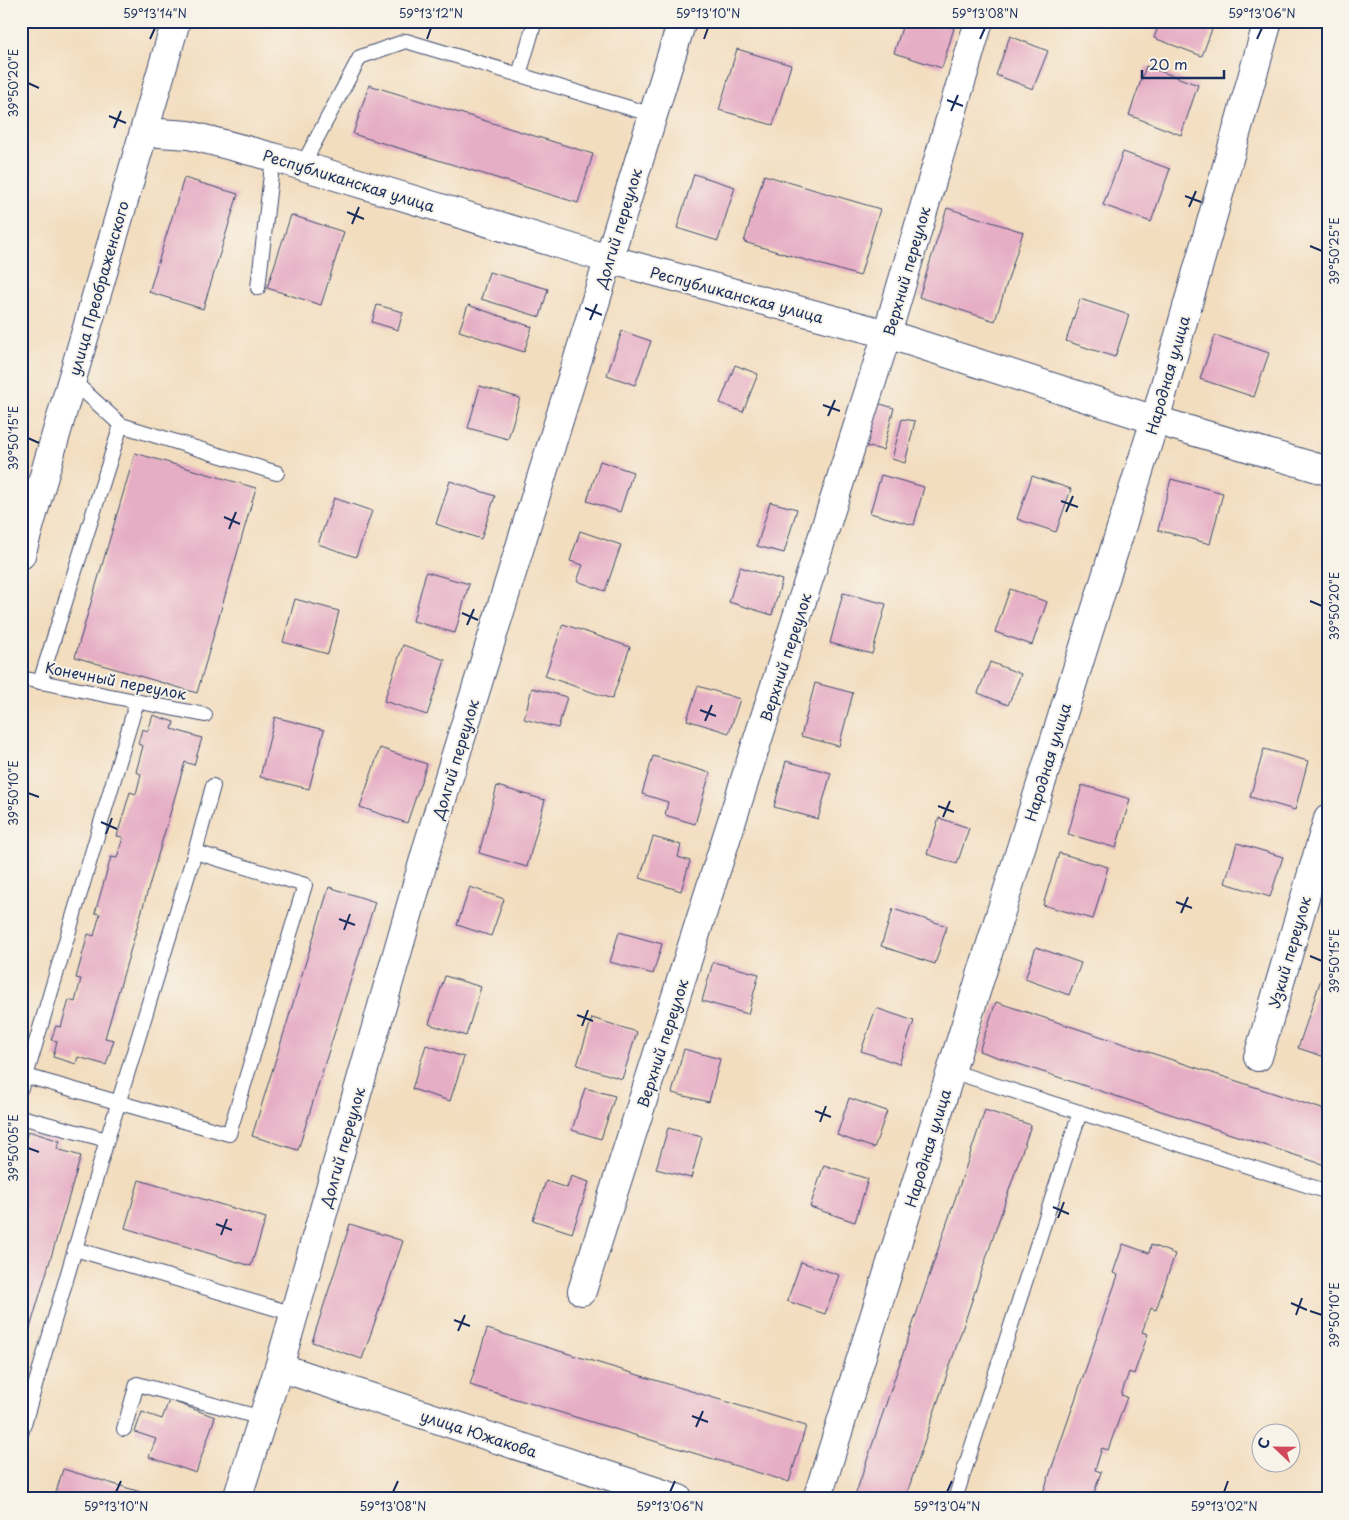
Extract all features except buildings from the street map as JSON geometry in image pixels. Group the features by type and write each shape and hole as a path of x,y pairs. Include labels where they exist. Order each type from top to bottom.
{"street":[{"name":"улица Преображенского","path":"21,555 176,21"},
{"name":"Долгий переулок","path":"237,1499 279,1366 428,845 682,21"},
{"name":"Верхний переулок","path":"582,1291 887,334 979,21"},
{"name":"Народная улица","path":"817,1499 1155,420 1268,21"},
{"name":"Республиканская улица","path":"144,132 189,135 273,157 608,259 887,334 1155,420 1328,471"},
{"name":"Узкий переулок","path":"1258,1057 1328,819"},
{"name":"улица Южакова","path":"279,1366 679,1499"}],"lane":[{"path":"519,75 535,21"},
{"path":"302,166 360,57 406,41 653,115"},
{"path":"258,288 273,157"},
{"path":"72,380 121,426 277,472"},
{"path":"40,682 121,426"},
{"name":"Конечный переулок","path":"21,678 205,715"},
{"path":"137,701 24,1082 117,1102 230,1134 305,885 195,852"},
{"path":"21,1434 117,1102 195,852 213,786"},
{"path":"951,1071 1328,1192"},
{"path":"956,1499 1080,1112"},
{"path":"21,1117 107,1140"},
{"path":"75,1249 294,1314"},
{"path":"124,1429 137,1384 262,1418"}]}
